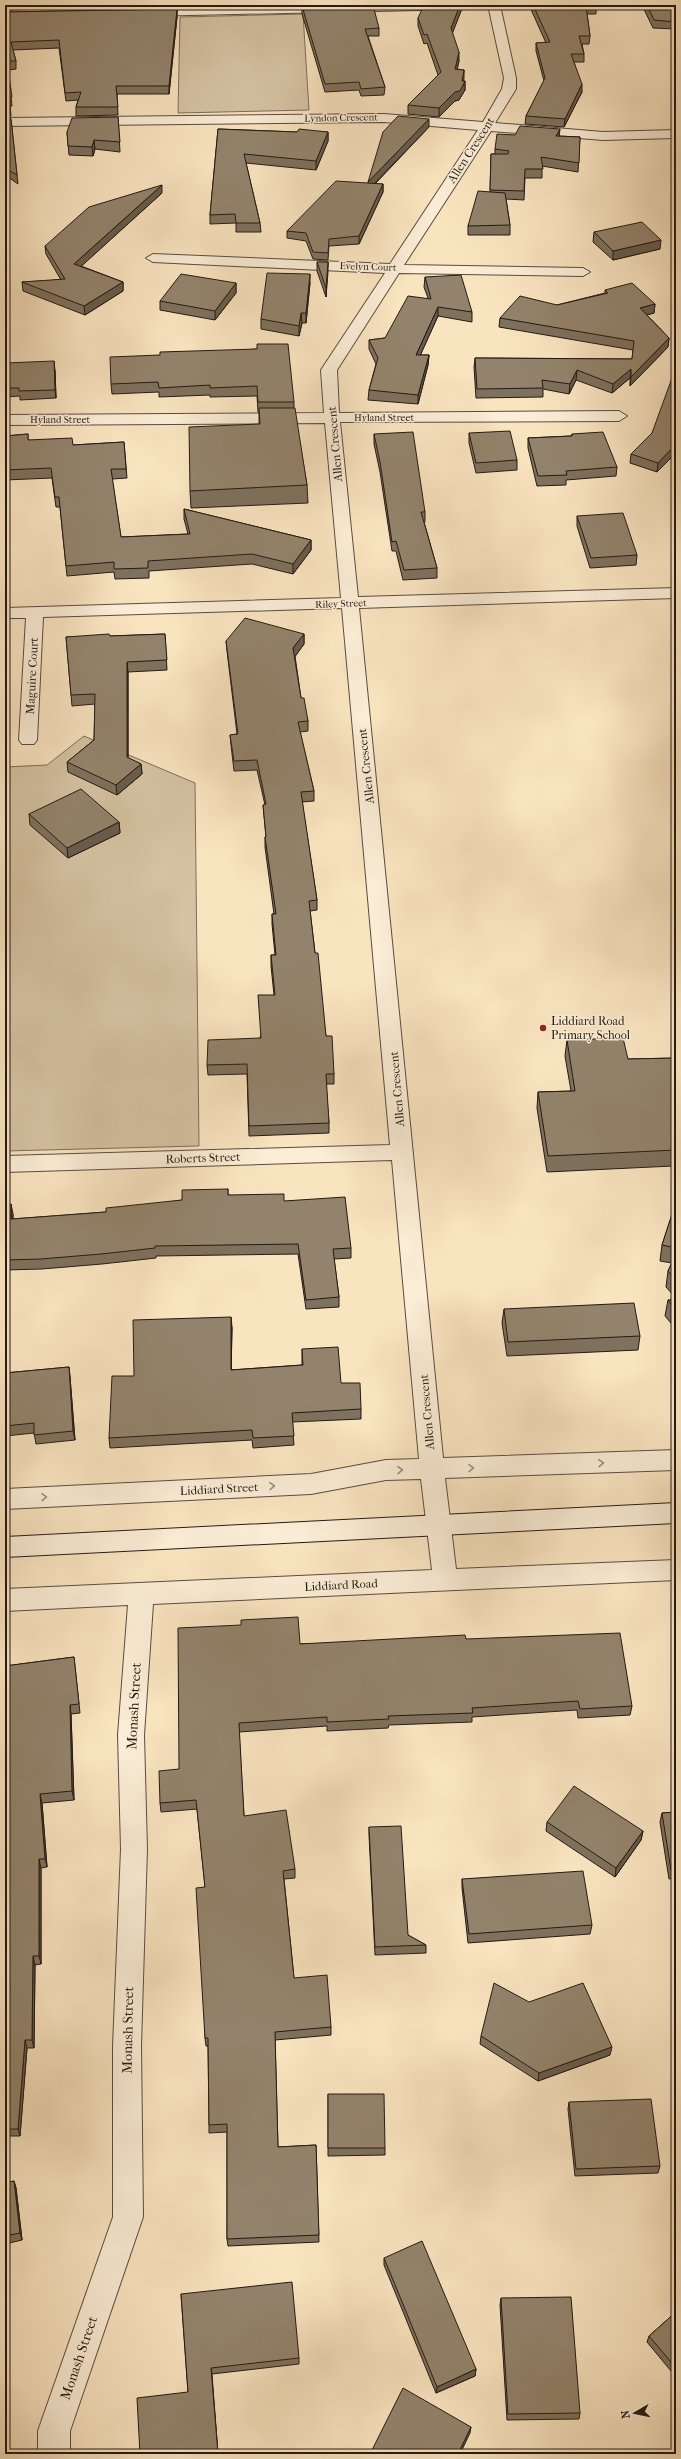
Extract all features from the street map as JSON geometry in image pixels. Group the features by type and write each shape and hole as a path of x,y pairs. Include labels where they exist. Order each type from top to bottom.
{"street":[{"path":"132,12 465,5"},
{"name":"Allen Crescent","path":"445,1580 432,1470 332,418 329,370 488,126 509,89 510,78 494,5"},
{"name":"Lyndon Crescent","path":"5,122 384,118 603,136 676,134"},
{"name":"Evelyn Court","path":"153,258 395,269 583,272"},
{"name":"Hyland Street","path":"5,420 619,416"},
{"name":"Riley Street","path":"5,613 350,604 676,593"},
{"name":"Maguire Court","path":"28,740 35,612"},
{"name":"Roberts Street","path":"5,1164 402,1152"},
{"path":"432,1470 676,1460"},
{"name":"Liddiard Street","path":"5,1499 311,1484 386,1470 432,1470"},
{"path":"5,1547 676,1513"},
{"path":"638,1516 676,1519"},
{"name":"Liddiard Road","path":"5,1600 676,1570"},
{"name":"Monash Street","path":"54,2454 54,2430 128,2217 127,2046 134,1849 132,1735 141,1595"}],"shaded area":[{"path":"303,14 309,110 178,113 180,17"},
{"path":"84,736 195,783 199,1146 5,1151 5,767 47,765"}],"building":[{"path":"373,5 379,28 365,29 385,87 361,89 359,82 325,84 302,6"},
{"path":"424,5 460,5 451,28 459,52 455,69 464,70 462,81 465,81 460,91 455,92 439,108 408,105 441,72 427,34 424,35 418,18"},
{"path":"533,5 596,5 586,6 590,36 579,36 584,54 571,54 582,84 565,119 526,116 545,78 536,43 550,42"},
{"path":"647,5 676,5 676,22 654,20"},
{"path":"177,9 169,86 116,86 118,107 76,107 81,92 65,93 59,40 11,42 16,61 7,61 12,97 9,98 10,108 5,108 5,12"},
{"path":"398,116 429,119 368,182 383,132"},
{"path":"118,117 120,142 94,140 92,147 68,146 67,132 72,118"},
{"path":"5,118 11,119 17,175 5,168"},
{"path":"520,126 560,129 556,136 580,137 579,163 541,157 543,169 525,169 524,191 490,190 491,154 508,154 509,151 495,149 497,134 515,135"},
{"path":"218,129 297,132 299,129 328,132 316,161 244,154 260,223 236,223 235,214 210,215"},
{"path":"336,181 383,184 359,236 329,239 328,253 313,252 306,233 287,231"},
{"path":"162,185 74,264 123,282 84,306 22,282 65,279 45,246 89,207"},
{"path":"478,191 505,193 510,225 468,226"},
{"path":"642,222 661,240 613,251 594,232"},
{"path":"317,262 328,262 326,288"},
{"path":"267,273 310,274 306,313 301,313 299,326 261,319"},
{"path":"181,274 236,283 215,311 160,301"},
{"path":"461,275 472,312 438,307 416,355 429,355 418,395 369,390 378,358 369,340 385,338 408,296 431,299 425,277"},
{"path":"632,283 655,304 640,308 669,338 631,377 631,369 613,384 577,370 570,384 542,380 543,388 477,389 475,358 632,359 634,341 500,318 520,296 557,305 608,293 605,290"},
{"path":"257,344 288,344 294,402 258,402 257,386 210,388 210,385 159,388 158,382 111,384 110,357 160,355 160,352 257,349"},
{"path":"54,361 55,390 19,391 19,388 5,388 5,363"},
{"path":"672,378 676,380 676,444 658,463 631,454 652,433"},
{"path":"259,408 295,408 307,485 190,491 189,427 260,424"},
{"path":"510,431 517,460 476,463 469,433"},
{"path":"413,432 425,512 421,512 437,568 404,570 396,541 392,542 380,462 374,434"},
{"path":"603,432 617,467 566,471 567,475 538,476 528,438 572,436 572,434"},
{"path":"28,434 28,440 72,438 73,445 124,442 126,469 111,469 121,537 190,534 184,509 311,540 293,564 252,554 148,561 148,568 114,569 114,562 66,566 59,497 55,497 51,468 5,470 5,436"},
{"path":"623,513 637,555 591,558 577,516"},
{"path":"245,618 304,634 293,648 301,698 304,698 308,721 298,722 314,791 301,792 317,900 309,901 315,953 318,953 326,1036 332,1036 334,1074 326,1074 329,1123 249,1126 247,1064 207,1065 208,1040 261,1038 258,995 275,995 271,955 276,955 272,914 276,914 265,837 263,805 266,804 257,760 234,761 230,735 238,734 226,641"},
{"path":"109,634 110,636 165,634 167,660 127,662 127,757 141,764 116,785 67,762 94,740 95,694 71,695 66,637"},
{"path":"81,789 119,822 67,848 29,814"},
{"path":"623,1038 628,1059 676,1058 676,1150 548,1156 538,1092 575,1091 567,1040"},
{"path":"228,1189 228,1195 284,1194 284,1201 345,1197 351,1248 333,1249 339,1297 306,1300 298,1244 155,1246 155,1248 101,1254 41,1259 5,1260 5,1204 11,1204 11,1219 106,1212 106,1208 182,1200 182,1190"},
{"path":"676,1202 676,1248 662,1245"},
{"path":"676,1253 676,1280 668,1271"},
{"path":"668,1300 676,1300 676,1311"},
{"path":"634,1303 640,1336 508,1342 504,1309"},
{"path":"231,1317 231,1370 303,1365 302,1349 338,1347 341,1383 360,1383 361,1409 292,1413 294,1436 253,1438 252,1430 109,1438 112,1376 134,1376 133,1320"},
{"path":"69,1367 73,1431 34,1435 34,1423 5,1426 5,1373"},
{"path":"298,1617 300,1644 465,1635 466,1639 620,1633 632,1706 580,1709 578,1701 472,1708 473,1713 388,1716 389,1719 327,1722 327,1717 239,1723 244,1816 286,1810 295,1869 283,1871 294,1978 327,1975 331,2027 275,2032 278,2147 316,2145 319,2235 227,2239 227,2124 209,2125 208,2038 205,2038 196,1888 205,1887 196,1800 160,1803 159,1771 179,1769 178,1628 241,1625 241,1620"},
{"path":"74,1657 79,1704 70,1705 72,1791 40,1794 45,1859 39,1859 39,1956 33,1956 32,2040 25,2040 18,2129 5,2129 5,1666"},
{"path":"574,1786 643,1831 616,1868 547,1822"},
{"path":"676,1812 676,1870 671,1870 662,1813"},
{"path":"401,1826 408,1935 426,1945 375,1947 369,1827"},
{"path":"583,1871 592,1925 469,1934 462,1879"},
{"path":"494,1983 529,2002 583,1983 612,2047 539,2073 481,2036"},
{"path":"328,2094 384,2094 385,2148 328,2148"},
{"path":"651,2099 660,2166 576,2169 569,2102"},
{"path":"14,2181 20,2233 5,2236 5,2183"},
{"path":"422,2241 476,2369 437,2387 384,2258"},
{"path":"292,2282 299,2358 211,2368 218,2454 140,2454 137,2398 188,2392 181,2294"},
{"path":"571,2297 580,2413 508,2414 501,2298"},
{"path":"676,2312 676,2368 649,2336"},
{"path":"403,2388 471,2427 458,2454 370,2454"}],"place":[{"name":"Liddiard Road Primary School","path":"543,1028"}]}
